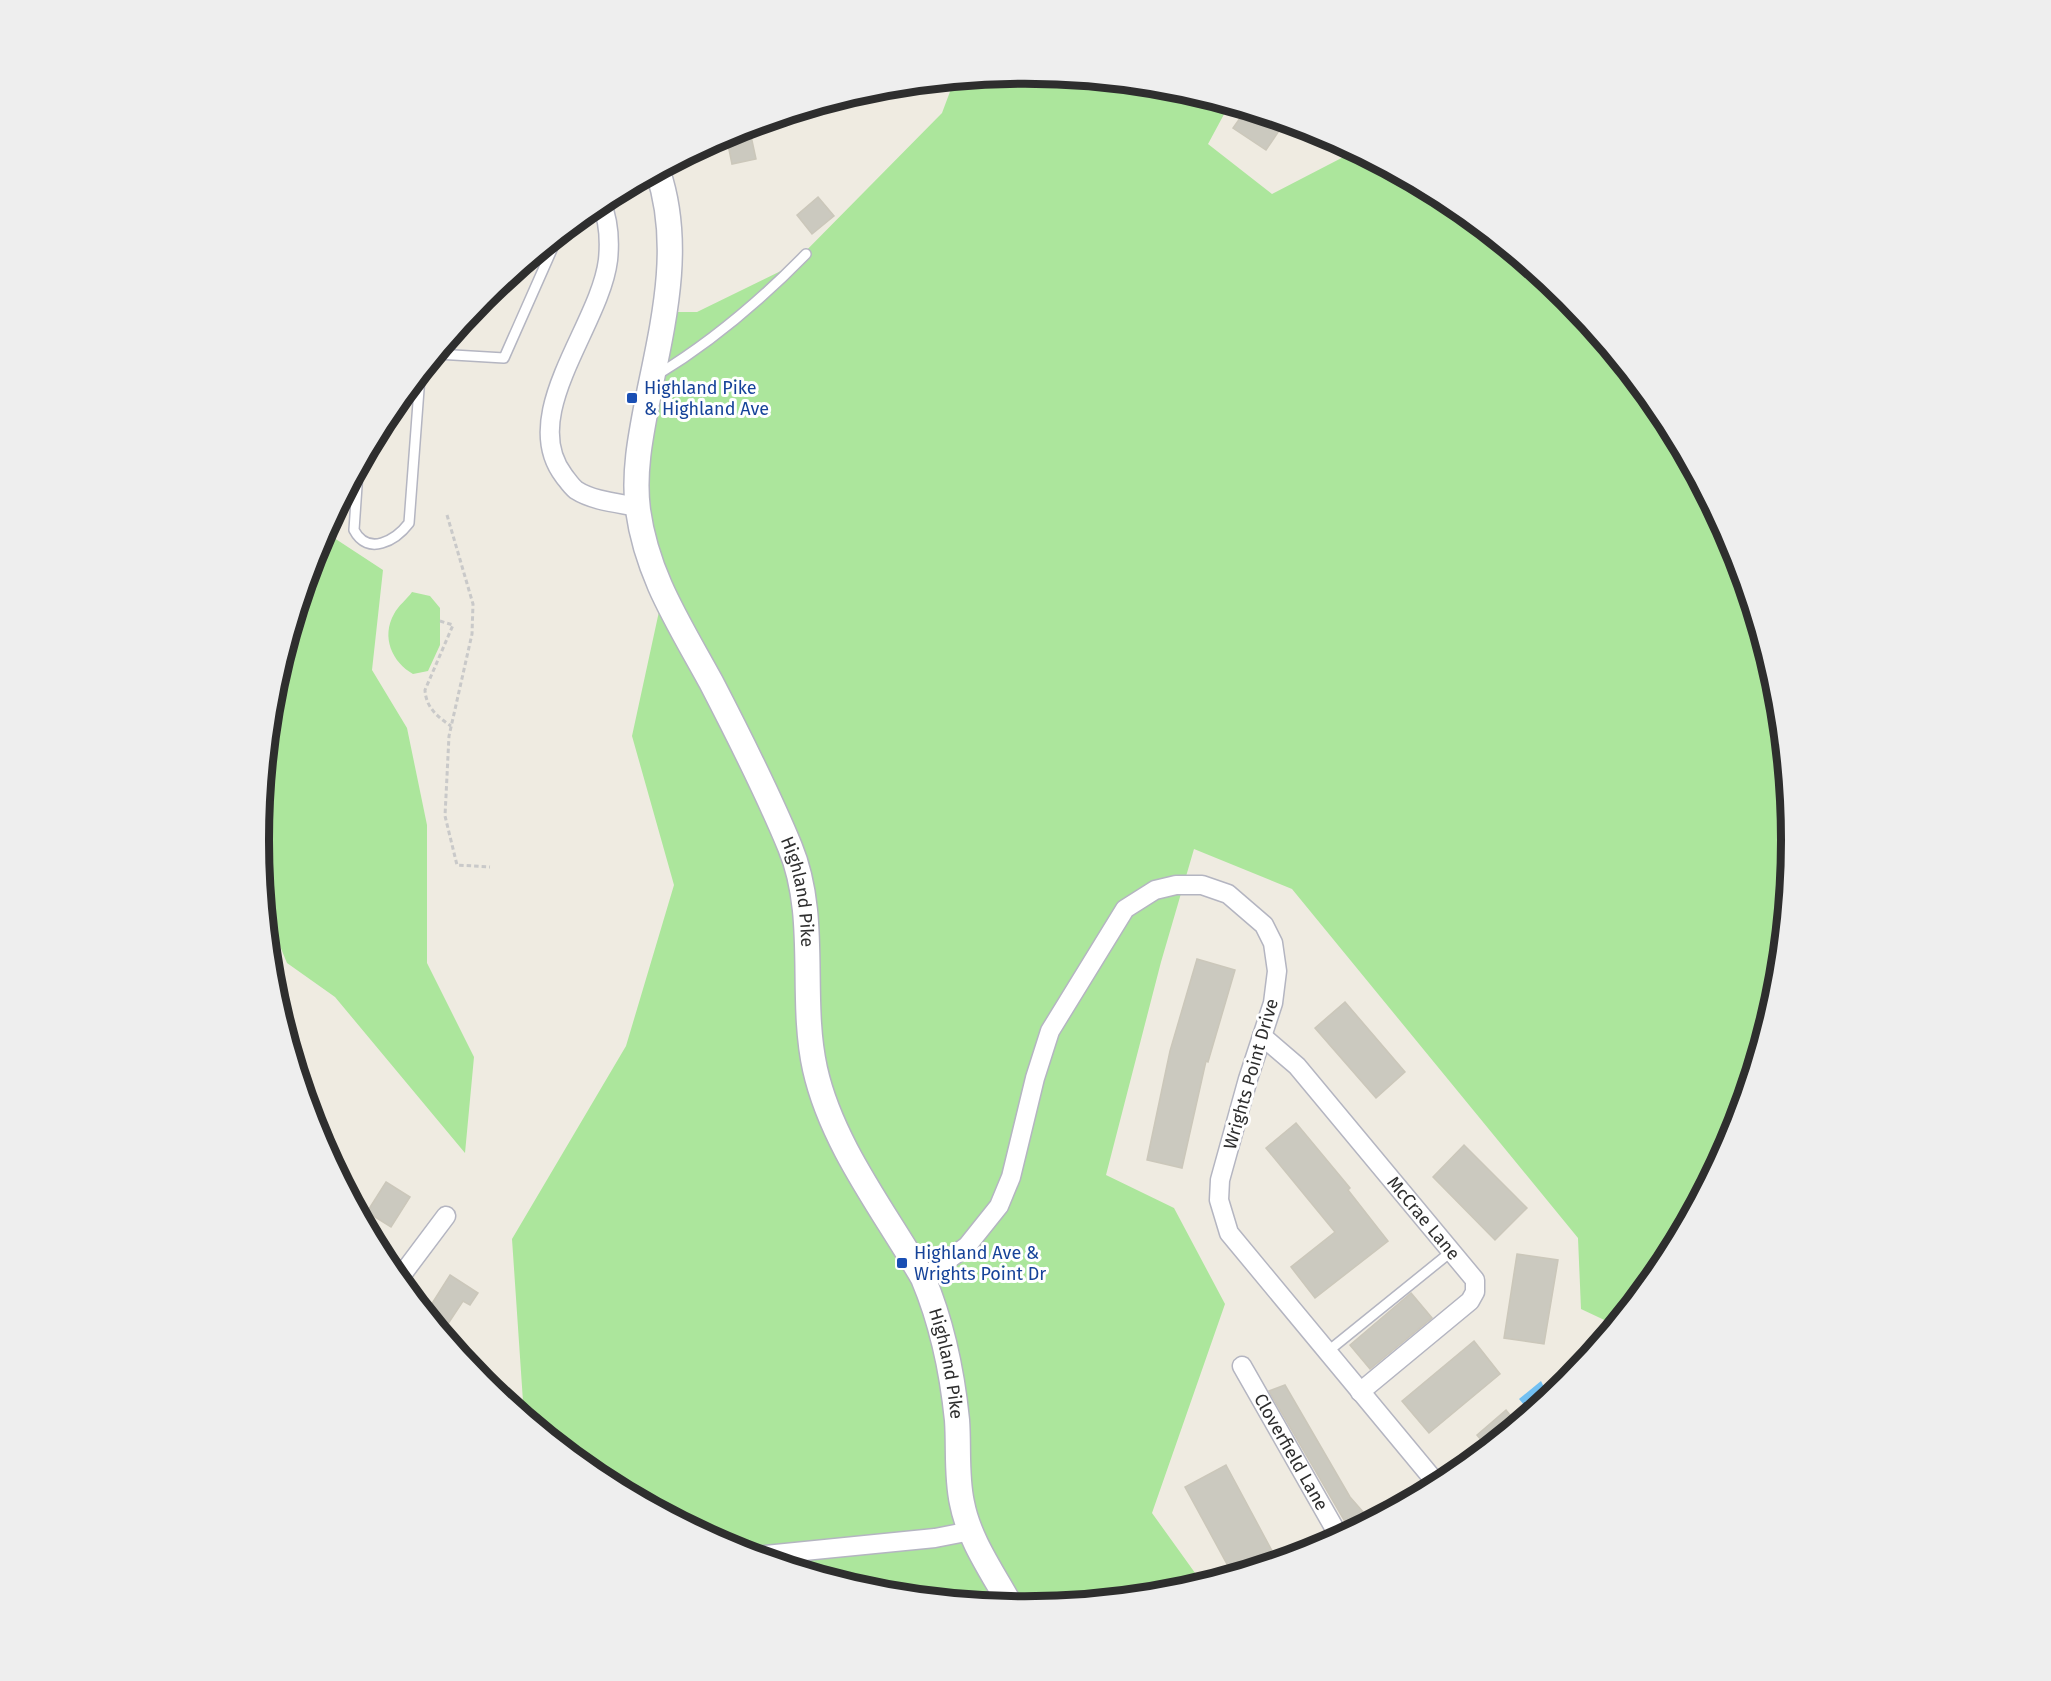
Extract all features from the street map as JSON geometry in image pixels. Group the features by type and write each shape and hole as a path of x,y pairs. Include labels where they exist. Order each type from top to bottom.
{"street":[{"name":"Highland Pike","path":"660,178 665,196 671,245 666,312 641,434 638,507 645,550 667,603 711,682 764,787 799,872 806,917 809,1033 816,1070 828,1109 852,1159 923,1278 946,1347 957,1418 962,1502 971,1531 1006,1596"},
{"path":"605,211 609,220 608,262 587,327 558,389 550,417 549,441 554,464 574,489 587,496 638,507"},
{"name":"Wrights Point Drive","path":"923,1278 967,1246 999,1206 1011,1177 1035,1078 1050,1031 1125,909 1134,901 1155,890 1176,885 1202,885 1227,894 1264,926 1274,943 1277,971 1274,1003 1262,1036 1220,1180 1219,1200 1229,1233 1238,1247 1432,1478"},
{"name":"McCrae Lane","path":"1262,1036 1297,1066 1474,1280 1475,1292 1470,1301 1360,1392"},
{"path":"404,1272 446,1216"},
{"name":"Cloverfield Lane","path":"1242,1366 1335,1530"},
{"path":"774,1554 935,1538 971,1531"}],"lane":[{"path":"446,355 504,358 552,251"},
{"path":"652,378 724,331 766,295 806,254"},
{"path":"357,487 354,530 358,538 365,543 385,543 399,536 409,523 419,388"},
{"path":"1327,1352 1452,1251"}],"path":[{"path":"447,515 473,604 472,634 451,726 445,816 457,865 490,867"},
{"path":"440,621 453,626 425,690 425,698 433,711 451,726"}],"green space":[{"path":"1026,84 1124,90 1221,110 1226,111 1208,144 1272,194 1346,156 1404,185 1446,211 1486,240 1560,306 1594,342 1655,420 1681,462 1704,506 1742,597 1756,645 1776,742 1782,840 1780,890 1776,939 1756,1036 1742,1084 1704,1175 1655,1261 1608,1322 1581,1309 1578,1238 1292,889 1194,849 1161,962 1106,1175 1174,1208 1225,1304 1152,1513 1198,1576 1124,1591 1026,1597 927,1591 830,1571 782,1557 691,1519 647,1496 605,1470 565,1441 523,1405 512,1239 626,1046 674,885 632,736 663,593 638,507 666,312 697,312 791,266 942,113 951,88"},
{"path":"333,537 383,570 372,670 407,728 427,825 427,963 474,1057 465,1153 335,997 287,963 275,933 271,890 269,840 275,742 295,645 309,597"},
{"path":"412,592 430,596 440,608 440,645 428,671 413,674 394,656 389,640 390,623 396,611"}],"water":[{"path":"1541,1381 1545,1389 1526,1407 1519,1399"}],"building":[{"path":"1241,116 1281,129 1266,150 1233,128"},
{"path":"751,136 756,159 732,164 728,145"},
{"path":"818,197 834,216 812,234 797,215"},
{"path":"1197,959 1235,970 1208,1062 1206,1061 1182,1168 1147,1160 1170,1051"},
{"path":"1345,1002 1405,1072 1376,1098 1315,1028"},
{"path":"1296,1123 1350,1188 1348,1190 1388,1241 1315,1298 1291,1267 1335,1232 1266,1148"},
{"path":"1464,1145 1527,1208 1495,1240 1433,1177"},
{"path":"386,1182 410,1197 391,1227 367,1212"},
{"path":"1517,1254 1558,1260 1544,1344 1504,1338"},
{"path":"450,1275 478,1293 470,1305 463,1301 446,1326 430,1307"},
{"path":"1411,1293 1432,1318 1370,1369 1350,1345"},
{"path":"1474,1341 1500,1374 1429,1433 1402,1401"},
{"path":"1285,1385 1350,1497 1366,1516 1347,1525 1269,1391"},
{"path":"1506,1410 1513,1419 1484,1443 1477,1435"},
{"path":"1226,1465 1274,1555 1229,1569 1185,1487"}],"place":[{"name":"Highland Pike & Highland Ave","path":"632,398"},
{"name":"Highland Ave & Wrights Point Dr","path":"902,1263"}]}
